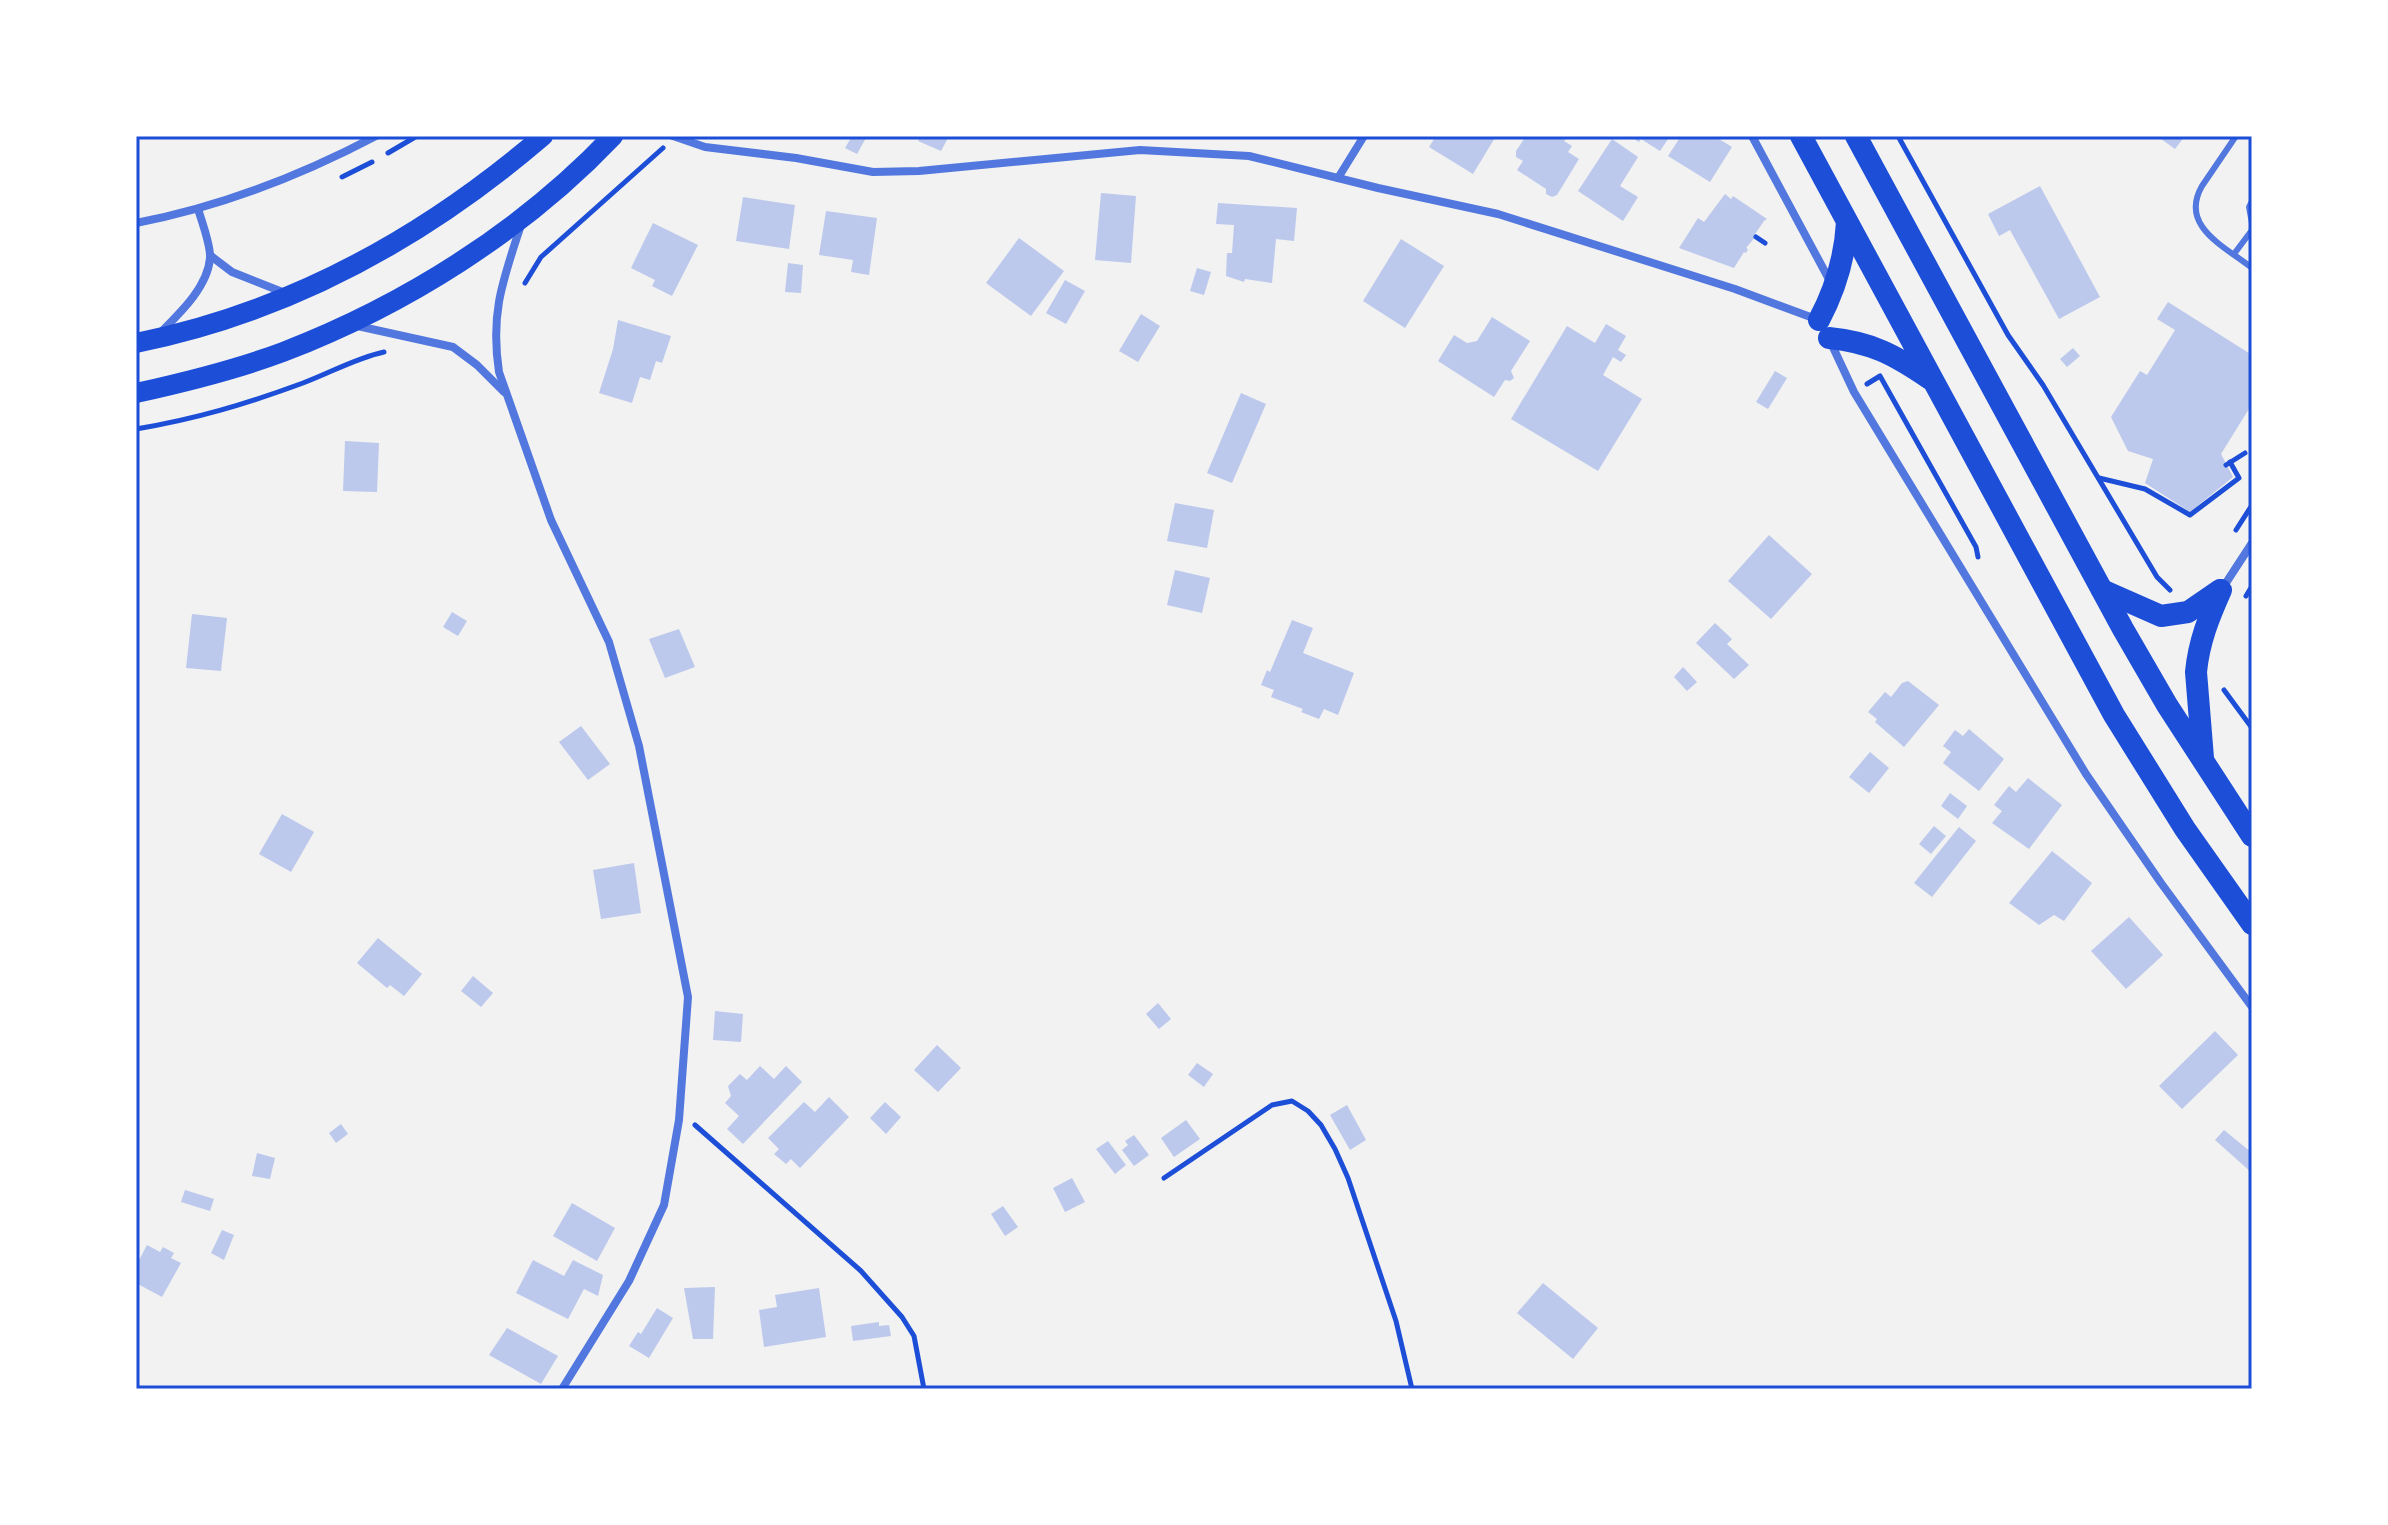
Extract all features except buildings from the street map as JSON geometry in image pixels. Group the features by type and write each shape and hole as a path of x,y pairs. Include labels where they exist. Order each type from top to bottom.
{"highway":[{"path":"1801,136 2114,715 2185,829 2252,924"},
{"path":"1856,136 2167,705 2252,836"},
{"path":"1847,221 1846,244 1824,329 1872,345 1934,382"},
{"path":"2102,590 2161,616 2188,612 2221,590"},
{"path":"2204,763 2197,659 2204,627 2221,590"}],"main road":[{"path":"145,341 206,325 290,295 390,248 462,201 543,136"},
{"path":"136,393 235,368 282,352 349,324 418,287 524,215 613,136"}],"street":[{"path":"136,223 198,209 303,172 376,136"},
{"path":"674,136 689,143 873,172 919,171 1140,150 1249,156 1498,214 1735,289 1824,329 1854,392 2086,774 2252,1007"},
{"path":"1338,178 1364,136"},
{"path":"1752,136 1826,270 1833,292"},
{"path":"145,341 179,314 207,270 211,256 198,209"},
{"path":"524,215 502,279 496,317 499,372 551,520 609,642 639,746 688,997 679,1120 664,1205 629,1281 562,1389"},
{"path":"211,256 232,272 290,295"},
{"path":"349,324 453,347 484,371 506,395"},
{"path":"2221,590 2252,543"}],"lane":[{"path":"2236,136 2197,194 2194,210 2204,230 2252,268"},
{"path":"2252,201 2249,207 2252,223"},
{"path":"2234,254 2252,230"}],"path":[{"path":"522,290 541,257 652,160 674,136"},
{"path":"1898,136 2008,335 2043,385 2157,577 2171,591 2170,616"},
{"path":"1756,237 1765,243"},
{"path":"136,429 185,421 252,402 363,358 391,351"},
{"path":"1854,392 1880,376 1976,547 1981,577 1973,592"},
{"path":"2098,478 2145,489 2190,515 2239,478 2228,463 2245,453"},
{"path":"2230,540 2252,505"},
{"path":"2246,597 2252,586"},
{"path":"2197,659 2217,672 2225,690 2252,728"},
{"path":"1164,1178 1272,1105 1292,1101 1308,1111 1321,1125 1348,1178 1396,1321 1412,1389"},
{"path":"679,1120 698,1127 861,1271 902,1317 914,1336 924,1389"}]}
